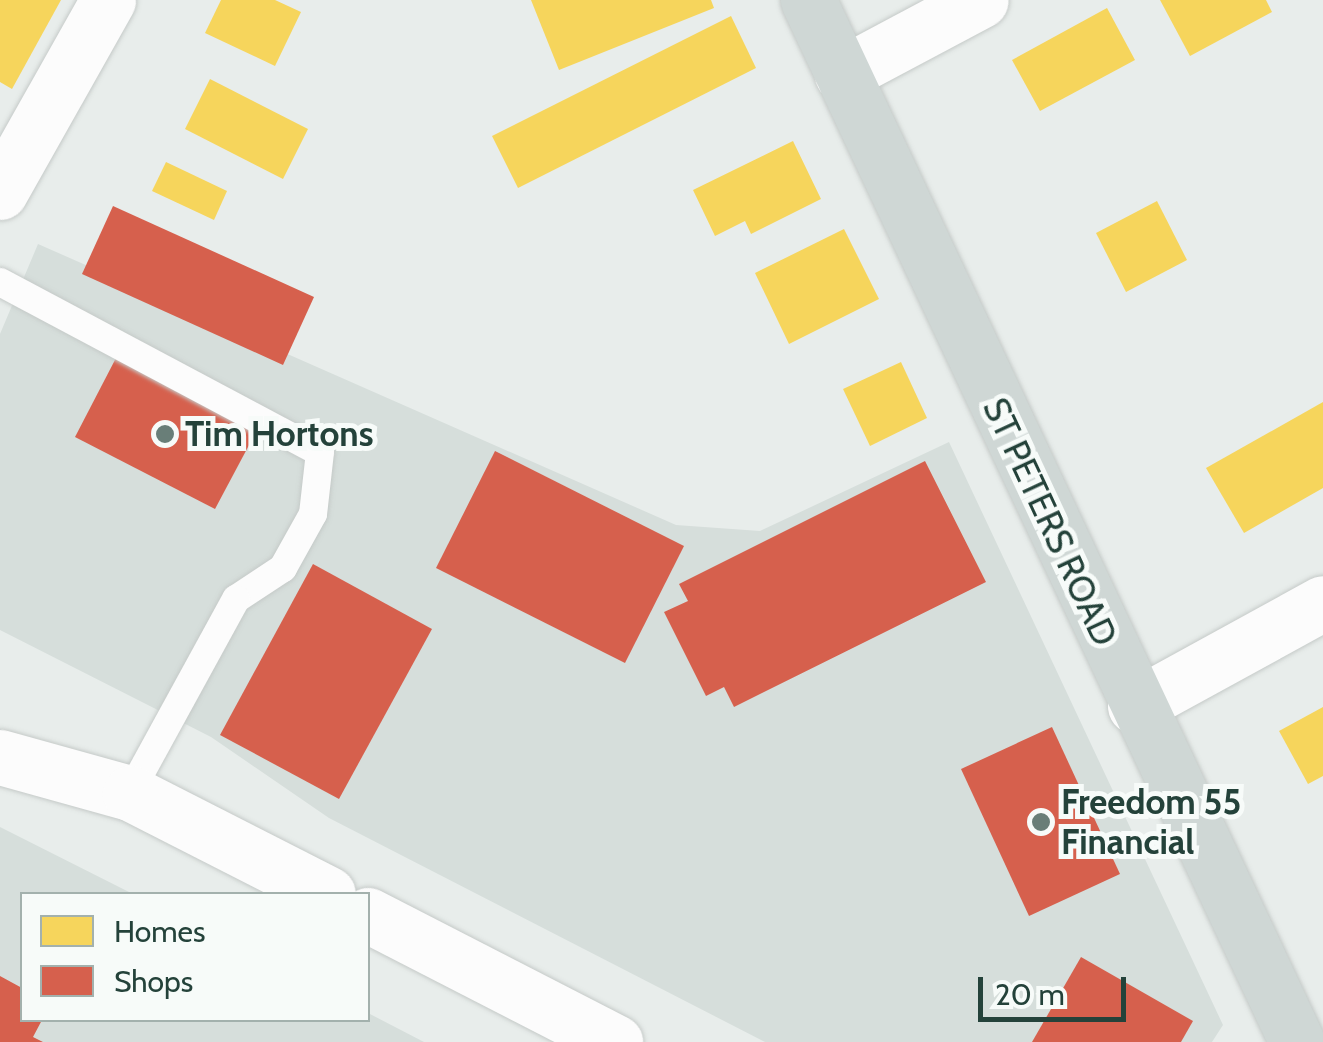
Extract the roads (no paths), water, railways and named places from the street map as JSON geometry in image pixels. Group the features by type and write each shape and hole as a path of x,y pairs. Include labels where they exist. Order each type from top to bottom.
{"main road":[{"name":"ST PETERS ROAD","path":"808,0 1135,706 1297,1042"}],"street":[{"path":"0,192 108,0"},
{"path":"842,74 981,0"},
{"path":"1135,706 1323,603"},
{"path":"11,751 130,793 324,892"},
{"path":"370,915 615,1042"}],"lane":[{"path":"0,282 320,452 314,514 283,568 236,599 130,793"}],"place":[{"name":"Tim Hortons","path":"165,434"},
{"name":"Freedom 55 Financial","path":"1041,822"}]}
